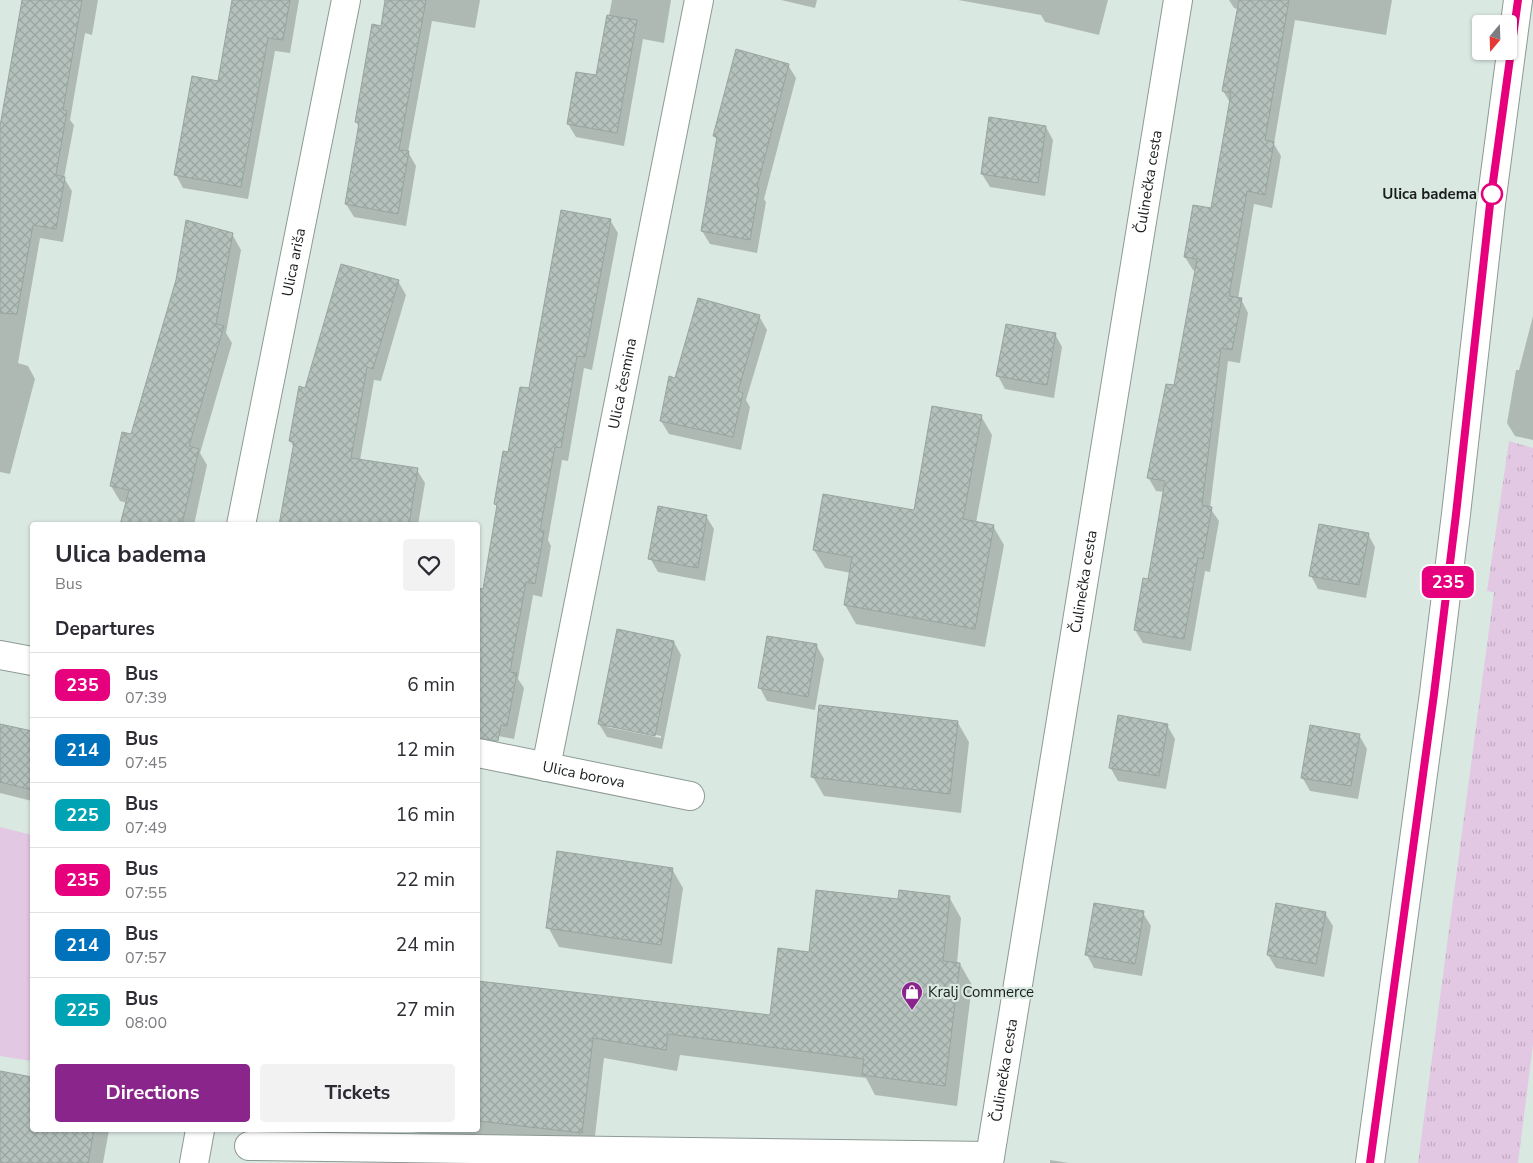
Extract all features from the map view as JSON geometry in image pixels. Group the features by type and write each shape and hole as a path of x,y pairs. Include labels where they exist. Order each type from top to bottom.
{"street":[{"name":"Ulica ariša","path":"242,522 346,0"},
{"name":"Ulica česmina","path":"546,767 699,0"},
{"name":"Čulinečka cesta","path":"990,1160 1178,0"},
{"path":"1370,1163 1434,694 1490,204 1518,0"},
{"path":"0,654 30,661"},
{"name":"Ulica borova","path":"480,752 690,796"},
{"path":"194,1163 200,1132"},
{"path":"249,1146 990,1160"}],"green space":[{"path":"1509,441 1533,448 1533,1044 1518,1163 1418,1163 1494,592 1487,591"},
{"path":"0,827 30,834 30,1061 0,1056"}],"building":[{"path":"22,0 82,0 63,110 67,111 56,175 65,177 56,229 33,225 17,314 0,313 0,126"},
{"path":"232,0 290,0 283,40 268,38 241,187 174,175 192,76 218,81"},
{"path":"385,0 426,0 399,150 409,151 398,214 345,204 359,123 355,122 372,24 381,26"},
{"path":"1239,0 1289,0 1265,140 1274,142 1265,195 1247,191 1229,296 1242,298 1232,350 1221,348 1202,505 1212,507 1203,559 1198,558 1184,639 1134,630 1143,578 1148,579 1165,481 1147,478 1166,384 1174,385 1197,259 1184,257 1193,205 1211,208 1231,93 1222,91"},
{"path":"607,15 637,20 617,133 567,124 576,72 596,75"},
{"path":"736,49 789,64 757,187 759,188 750,240 701,231 717,137 713,136"},
{"path":"989,117 1046,126 1038,183 981,174"},
{"path":"561,210 611,219 585,357 577,356 561,448 555,447 540,531 544,531 535,584 526,582 510,672 517,673 507,726 501,725 498,741 480,738 480,588 483,589 497,505 494,504 503,451 508,452 520,387 529,388"},
{"path":"186,220 233,233 216,324 224,326 189,446 199,449 183,522 121,522 129,490 110,486 122,432 131,434 176,280"},
{"path":"341,264 399,280 373,369 367,367 351,458 418,468 409,522 280,522 294,442 289,441 299,386 305,388"},
{"path":"698,298 760,315 738,391 743,393 733,437 660,421 669,376 675,378"},
{"path":"1006,324 1056,333 1047,385 996,376"},
{"path":"932,406 982,415 963,519 994,525 975,629 844,605 852,557 813,550 823,494 914,510"},
{"path":"658,506 707,515 698,568 648,559"},
{"path":"1319,524 1369,533 1359,585 1309,576"},
{"path":"617,629 674,641 655,736 598,724"},
{"path":"767,636 817,644 808,697 758,688"},
{"path":"819,705 958,721 950,794 811,777"},
{"path":"1118,715 1168,724 1159,776 1109,768"},
{"path":"0,724 30,731 30,790 0,782"},
{"path":"1310,725 1360,734 1351,786 1301,778"},
{"path":"557,851 673,868 661,945 546,928"},
{"path":"816,890 898,899 899,890 950,896 943,961 960,963 945,1086 862,1075 864,1059 668,1034 666,1050 593,1038 582,1133 480,1121 480,981 770,1015 778,948 809,952"},
{"path":"1094,903 1144,911 1135,964 1085,955"},
{"path":"1276,903 1326,912 1316,964 1267,955"},
{"path":"0,1071 30,1077 30,1132 94,1132 88,1163 0,1163"}],"bus line":[{"name":"235","path":"1370,1163 1434,694 1490,204 1518,0"}],"place":[{"name":"Ulica badema","path":"1492,194"},
{"name":"Kralj Commerce","path":"912,1011"}]}
